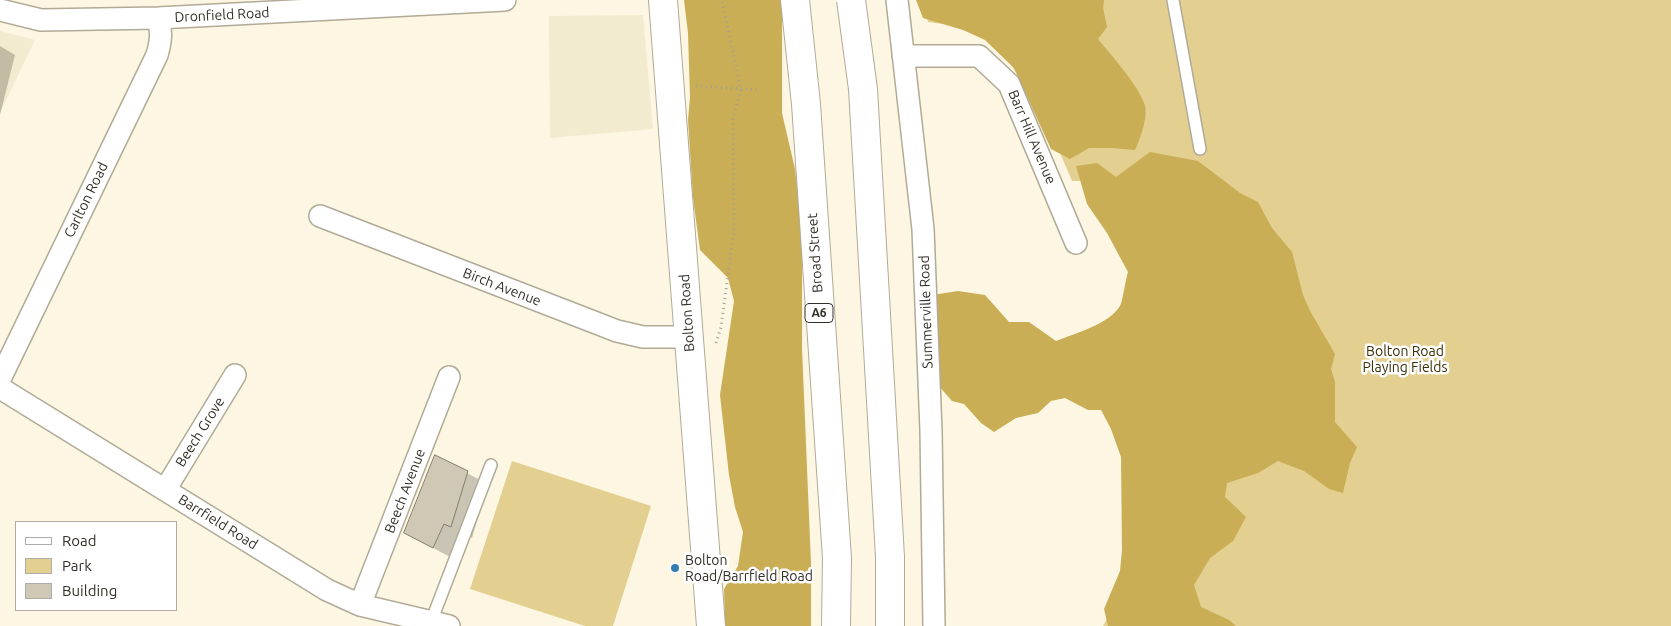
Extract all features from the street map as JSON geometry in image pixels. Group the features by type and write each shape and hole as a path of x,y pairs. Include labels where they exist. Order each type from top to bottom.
{"main road":[{"name":"Bolton Road","path":"663,0 711,626"},
{"name":"Broad Street","path":"795,0 806,104 837,558 836,626"},
{"path":"851,0 863,89 890,557 890,626"}],"street":[{"name":"Dronfield Road","path":"0,10 42,20 158,18 505,0"},
{"name":"Summerville Road","path":"897,0 923,229 931,430 934,626"},
{"name":"Carlton Road","path":"0,379 157,55 162,31 158,18"},
{"name":"Barr Hill Avenue","path":"903,56 979,56 1009,84 1076,243"},
{"name":"Birch Avenue","path":"320,216 617,331 643,337 689,338"},
{"name":"Beech Grove","path":"165,490 236,375"},
{"name":"Beech Avenue","path":"360,605 449,377"},
{"name":"Barrfield Road","path":"0,388 327,590 360,605 440,624"}],"lane":[{"path":"1173,0 1200,149"},
{"path":"440,624 492,465"}],"path":[{"path":"716,345 722,327 734,230 733,118 741,90 722,0"},
{"path":"689,86 760,90"}],"shaded area":[{"path":"684,0 782,0 782,113 795,169 802,232 802,348 811,564 811,626 725,626 724,589 738,566 743,532 735,507 729,475 720,395 734,301 728,278 700,250 693,198 688,120 690,97 688,33"},
{"path":"916,0 1104,0 1103,8 1107,27 1098,39 1131,81 1145,106 1144,122 1135,150 1089,148 1070,159 1051,149 1014,68 985,40 963,30 923,18"},
{"path":"643,15 653,129 550,138 549,16"},
{"path":"0,31 35,40 0,113"},
{"path":"1150,152 1198,161 1240,193 1258,202 1272,228 1292,252 1303,295 1335,354 1331,369 1335,382 1335,422 1357,447 1350,463 1343,493 1329,489 1304,471 1278,461 1258,473 1227,483 1225,497 1246,517 1233,541 1210,558 1194,585 1201,607 1229,620 1236,626 1108,626 1104,609 1120,571 1122,550 1121,457 1111,429 1101,410 1088,410 1065,398 1051,401 1038,413 1016,418 994,432 981,423 964,404 952,401 937,384 932,295 958,291 985,295 1009,322 1029,322 1056,341 1100,323 1115,312 1121,304 1128,272 1107,233 1087,204 1076,166 1097,163 1116,177"}],"green space":[{"name":"Bolton Road Playing Fields","path":"924,0 1671,0 1671,626 1103,626 1131,574 1141,295 1095,181 1072,181 1041,109 996,43 965,27 928,22"},
{"path":"512,461 651,506 613,626 585,626 470,589"}],"building":[{"path":"435,455 468,471 451,527 444,524 433,548 404,533"}],"place":[{"name":"Bolton Road/Barrfield Road","path":"675,568"}]}
